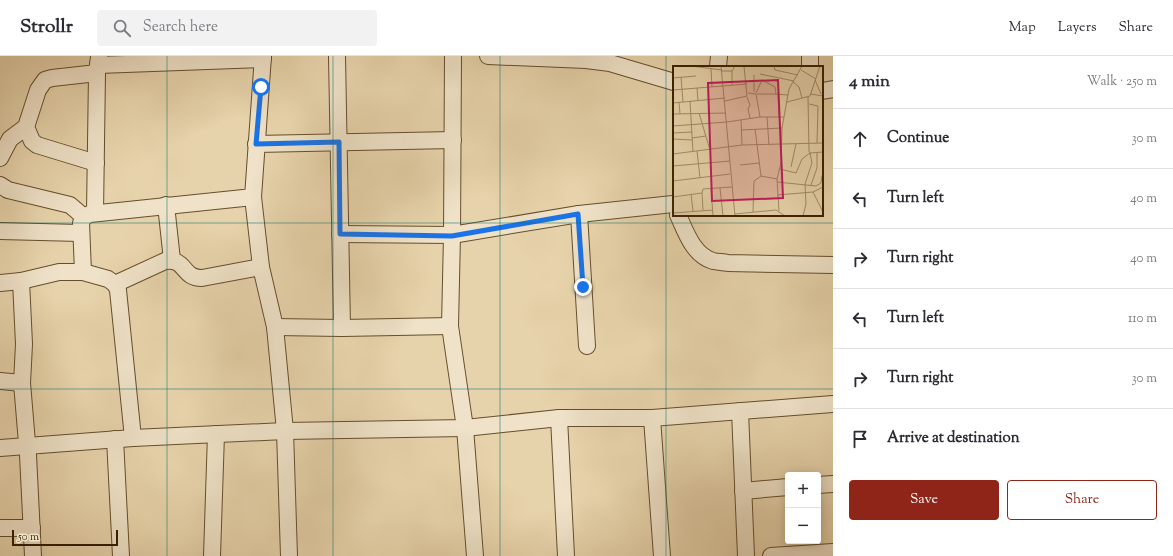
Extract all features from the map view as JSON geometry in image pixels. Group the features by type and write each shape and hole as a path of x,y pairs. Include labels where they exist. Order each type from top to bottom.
{"street":[{"path":"337,56 342,328"},
{"path":"453,56 450,326 465,428 471,555"},
{"path":"488,56 586,60 610,63 631,62 673,82"},
{"path":"718,66 719,56"},
{"path":"0,158 10,139 26,127 38,90 45,80 98,65 263,58 253,197 261,267 275,327 285,431 289,556"},
{"path":"83,272 80,234 81,223 89,215 96,164 98,65"},
{"path":"823,90 833,89"},
{"path":"26,127 32,142 37,145 96,164"},
{"path":"256,144 453,140"},
{"path":"0,185 8,190 70,205 89,215 253,197"},
{"path":"340,234 452,236 578,214 673,204"},
{"path":"166,206 172,260"},
{"path":"578,214 587,346"},
{"path":"680,216 694,248 703,256 712,261 728,263 833,265"},
{"path":"0,230 80,234"},
{"path":"115,284 165,261 172,260 180,263 189,275 195,278 261,267"},
{"path":"0,283 21,282 59,272 83,272 108,279 115,284 118,290 132,438"},
{"path":"21,282 24,344 22,383 33,556"},
{"path":"275,327 342,328 450,326"},
{"path":"0,381 22,383"},
{"path":"0,448 115,439 285,431 465,428 560,418 652,418 833,404"},
{"path":"740,411 746,556"},
{"path":"560,418 566,556"},
{"path":"652,418 662,556"},
{"path":"212,556 216,434"},
{"path":"115,439 121,556"},
{"path":"821,485 833,484"},
{"path":"743,491 785,488"},
{"path":"0,528 32,528"},
{"path":"771,556 833,552"}],"route":[{"path":"261,87 256,144 339,142 340,234 452,236 578,214 583,287"}]}
